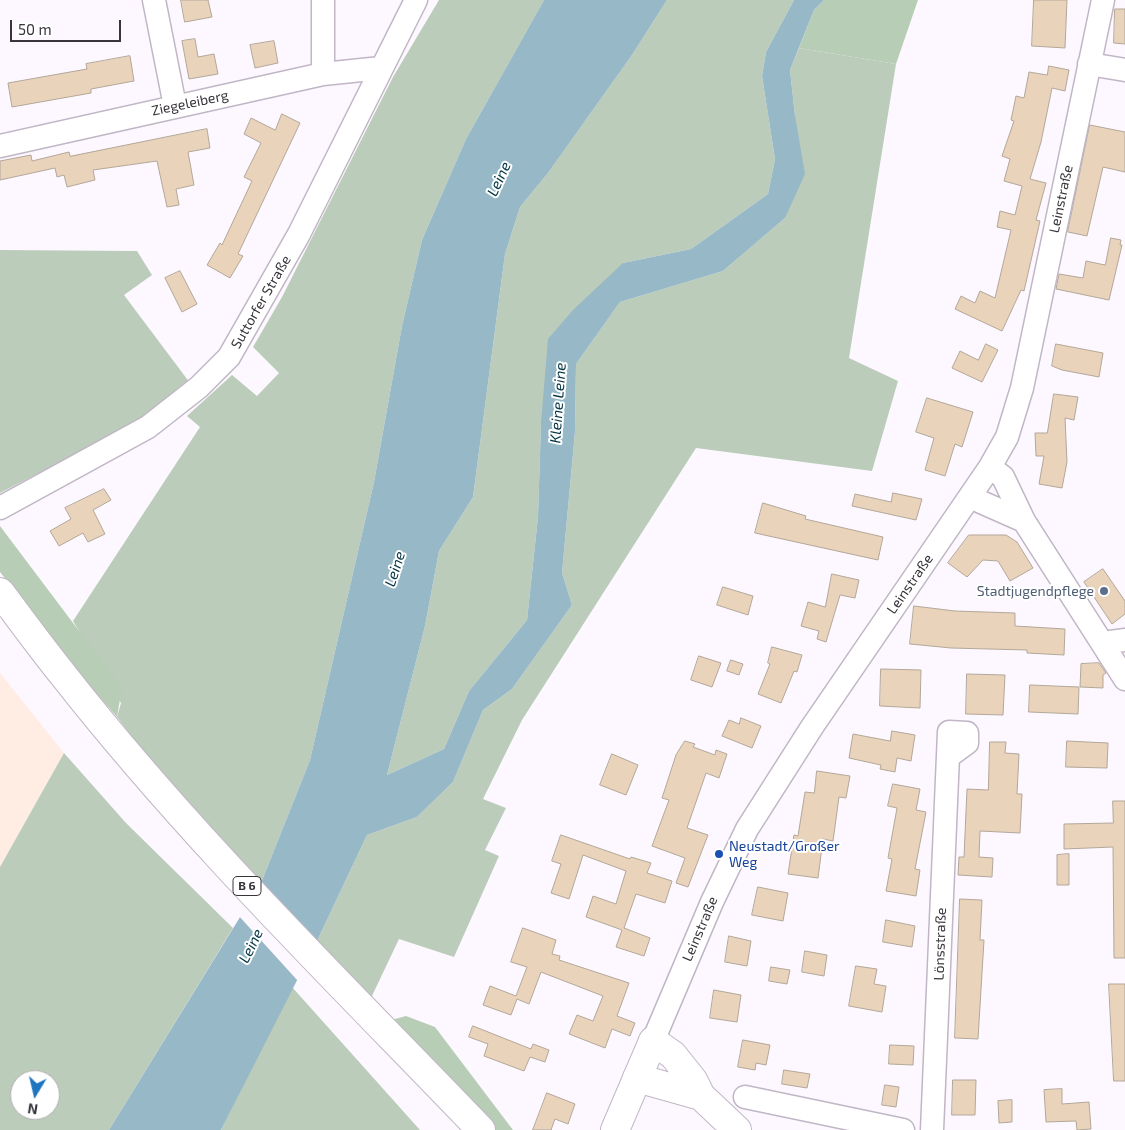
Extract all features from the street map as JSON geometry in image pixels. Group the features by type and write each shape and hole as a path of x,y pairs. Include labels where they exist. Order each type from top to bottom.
{"main road":[{"name":"B 6","path":"0,592 85,714"},
{"name":"B 6","path":"0,618 85,714 173,805 262,902 409,1067 458,1130"},
{"name":"Leinstraße","path":"615,1130 653,1041"},
{"path":"653,1041 673,1056 693,1080 702,1096 737,1130"},
{"name":"B 6","path":"409,1067 481,1130"},
{"path":"637,1078 702,1096"}],"street":[{"path":"154,0 175,106"},
{"path":"323,0 323,74"},
{"name":"Suttorfer Straße","path":"0,508 148,427 199,387 229,357 299,234 416,0"},
{"name":"Leinstraße","path":"653,1041 712,902 747,829 812,727 990,468 1007,437 1022,388 1088,64 1103,0"},
{"path":"1088,64 1125,70"},
{"name":"Ziegeleiberg","path":"0,146 323,74 381,68"},
{"path":"990,468 1003,477 1024,522 1125,679"},
{"path":"971,495 1024,522"},
{"path":"1102,643 1125,640"},
{"name":"Lönsstraße","path":"932,1130 948,757"},
{"path":"745,1097 903,1130"}],"shaded area":[{"path":"0,673 64,753 0,867"}],"green space":[{"path":"439,0 544,0 466,139 422,240 402,326 374,482 310,760 261,883 156,768 117,717 121,703 73,621 200,427 187,416 232,375 257,396 279,373 253,347 282,297 393,77"},
{"path":"667,0 794,0 766,52 762,76 775,159 768,194 691,249 623,263 541,423 538,517 527,620 469,691 444,749 387,775 425,626 439,551 473,497 505,254 520,207 548,173 632,55"},
{"path":"824,0 918,0 896,64 799,48 814,10"},
{"path":"799,48 896,64 849,358 898,381 872,471 696,448 522,720 483,799 506,808 485,850 499,856 454,957 399,939 371,998 317,941 367,835 417,817 453,782 483,710 512,689 572,605 562,573 575,432 576,364 620,302 723,271 785,218 795,116 790,70"},
{"path":"0,250 137,251 152,275 124,295 190,383 139,421 0,493"},
{"path":"0,526 122,688 117,717 65,657 0,572"},
{"path":"64,753 126,823 233,928 109,1130 0,1130 0,867"},
{"path":"292,987 420,1130 221,1130"},
{"path":"406,1016 435,1027 513,1130 493,1130 391,1020"}],"water":[{"path":"544,0 667,0 632,55 548,173 520,207 505,254 473,497 439,551 425,626 387,775 444,749 469,691 527,620 538,517 541,423 548,339 573,310 623,263 691,249 768,194 775,159 762,76 766,52 794,0 824,0 814,10 790,70 795,116 805,174 785,218 723,271 620,302 576,364 575,432 562,573 572,605 512,689 483,710 453,782 417,817 367,835 317,941 221,1130 109,1130 261,883 310,760 374,482 402,326 422,240 466,139"}],"pier":[{"path":"260,880 318,944 298,981 238,915"}],"building":[{"path":"181,0 208,0 212,17 185,22"},
{"path":"1034,0 1067,0 1065,48 1032,46"},
{"path":"1115,9 1125,9 1125,44 1114,43"},
{"path":"195,39 198,57 214,54 218,74 189,79 182,41"},
{"path":"274,41 278,63 255,68 250,45"},
{"path":"130,56 134,81 91,89 91,93 12,107 8,83 87,69 86,64"},
{"path":"1049,66 1069,70 1065,91 1052,88 1041,142 1030,179 1046,183 1036,220 1040,221 1024,291 1021,290 1002,331 955,309 961,296 975,303 980,291 995,298 1011,230 997,227 1000,211 1015,215 1022,186 1004,181 1010,159 1002,156 1014,121 1011,120 1016,96 1024,98 1029,72 1047,75"},
{"path":"282,114 300,123 238,254 243,256 230,278 207,265 220,243 222,245 252,181 244,177 261,143 244,134 251,118 275,130"},
{"path":"1090,125 1125,132 1125,172 1103,167 1087,236 1068,232"},
{"path":"207,129 210,148 188,152 194,185 176,189 179,205 167,207 157,161 93,170 95,180 67,187 64,175 57,177 55,168 0,180 0,161 31,155 32,161 69,152 70,156"},
{"path":"1111,238 1121,240 1120,245 1122,245 1109,300 1056,289 1059,274 1083,278 1086,261 1105,265"},
{"path":"180,271 197,304 182,312 165,278"},
{"path":"986,344 998,350 982,382 952,368 960,351 978,360"},
{"path":"1056,344 1103,353 1099,377 1062,370 1052,366"},
{"path":"1054,394 1078,397 1074,420 1065,418 1067,462 1062,488 1039,484 1044,456 1036,456 1035,433 1047,433"},
{"path":"927,398 973,412 962,447 955,444 945,476 925,470 934,438 916,432"},
{"path":"104,489 111,500 93,510 105,534 88,542 83,533 59,546 50,531 71,519 65,508"},
{"path":"893,493 922,499 916,520 852,506 855,494 891,502"},
{"path":"763,503 806,516 805,519 883,537 878,560 755,533"},
{"path":"969,535 1006,535 1017,542 1033,568 1010,581 998,561 983,560 967,577 948,563"},
{"name":"Stadtjugendpflege","path":"1103,569 1125,601 1125,614 1112,624 1084,582"},
{"path":"832,574 859,580 855,598 840,595 826,642 817,639 819,631 801,626 808,602 825,607"},
{"path":"723,587 753,596 748,615 717,605"},
{"path":"914,606 955,611 1015,613 1015,626 1065,629 1064,655 1027,653 1027,650 951,648 910,644"},
{"path":"772,647 802,655 797,672 794,671 781,703 758,694 770,664 768,663"},
{"path":"699,656 721,663 712,687 691,680"},
{"path":"731,660 743,664 739,675 727,671"},
{"path":"1099,663 1106,673 1103,675 1103,688 1080,687 1081,664"},
{"path":"881,669 921,670 920,708 880,706"},
{"path":"967,674 1005,675 1003,715 966,714"},
{"path":"1030,685 1079,687 1078,714 1029,712"},
{"path":"741,718 761,726 752,748 722,736 729,720 739,724"},
{"path":"892,731 915,735 911,761 897,758 895,772 880,769 881,765 849,758 853,734 890,741"},
{"path":"685,741 695,744 693,747 715,755 716,750 727,754 719,778 706,773 687,828 708,835 688,887 676,883 685,858 652,846 669,800 662,798 676,755"},
{"path":"1067,741 1108,743 1107,768 1066,767"},
{"path":"990,742 1006,742 1005,753 1019,754 1017,794 1022,794 1020,833 980,831 979,857 993,858 992,877 958,875 959,857 964,857 967,789 988,790"},
{"path":"612,754 638,765 626,795 600,785"},
{"path":"817,771 850,776 846,798 839,797 833,841 823,839 818,878 788,874 794,835 798,836 805,792 814,793"},
{"path":"893,784 920,789 916,810 926,812 915,869 920,870 916,896 886,891 892,859 888,858 897,808 888,806"},
{"path":"1113,801 1125,801 1125,958 1114,958 1113,847 1064,849 1064,824 1113,823"},
{"path":"561,835 630,859 631,857 651,863 647,873 672,881 665,903 636,894 624,928 650,938 644,956 616,947 622,930 586,917 593,896 616,904 626,871 583,855 569,899 551,893 561,864 552,861"},
{"path":"1069,854 1069,885 1057,885 1057,855"},
{"path":"758,887 788,893 783,921 752,915"},
{"path":"960,899 982,900 980,940 984,940 978,1039 955,1038"},
{"path":"886,920 915,926 912,947 883,942"},
{"path":"523,928 556,940 552,954 560,956 559,960 629,983 617,1016 635,1023 630,1036 612,1029 605,1048 569,1034 577,1015 593,1021 603,996 541,972 529,1004 517,999 511,1015 483,1005 490,986 516,996 527,967 511,962"},
{"path":"729,936 751,941 747,966 725,962"},
{"path":"805,951 827,955 824,976 802,972"},
{"path":"856,966 877,969 874,984 886,986 882,1012 849,1006"},
{"path":"771,967 790,970 787,984 769,981"},
{"path":"1109,984 1125,984 1125,1081 1114,1081"},
{"path":"714,990 741,995 737,1022 710,1018"},
{"path":"473,1026 531,1049 533,1044 549,1050 545,1062 530,1057 524,1071 484,1056 488,1044 469,1037"},
{"path":"743,1040 770,1045 766,1065 756,1063 755,1070 738,1067"},
{"path":"890,1045 914,1046 913,1065 889,1064"},
{"path":"784,1070 810,1074 807,1088 782,1084"},
{"path":"953,1080 976,1080 975,1115 952,1115"},
{"path":"885,1085 899,1087 896,1107 882,1105"},
{"path":"1062,1089 1062,1104 1089,1102 1091,1129 1077,1130 1076,1121 1046,1122 1044,1090"},
{"path":"547,1093 575,1104 568,1124 555,1119 551,1130 533,1130"},
{"path":"1012,1100 1012,1122 999,1123 998,1101"}],"place":[{"name":"Stadtjugendpflege","path":"1104,591"},
{"name":"Neustadt/Großer Weg","path":"719,854"}],"water label":[{"name":"Leine","path":"499,179"},
{"name":"Kleine Leine","path":"558,403"},
{"name":"Leine","path":"395,569"},
{"name":"Leine","path":"251,946"}]}
